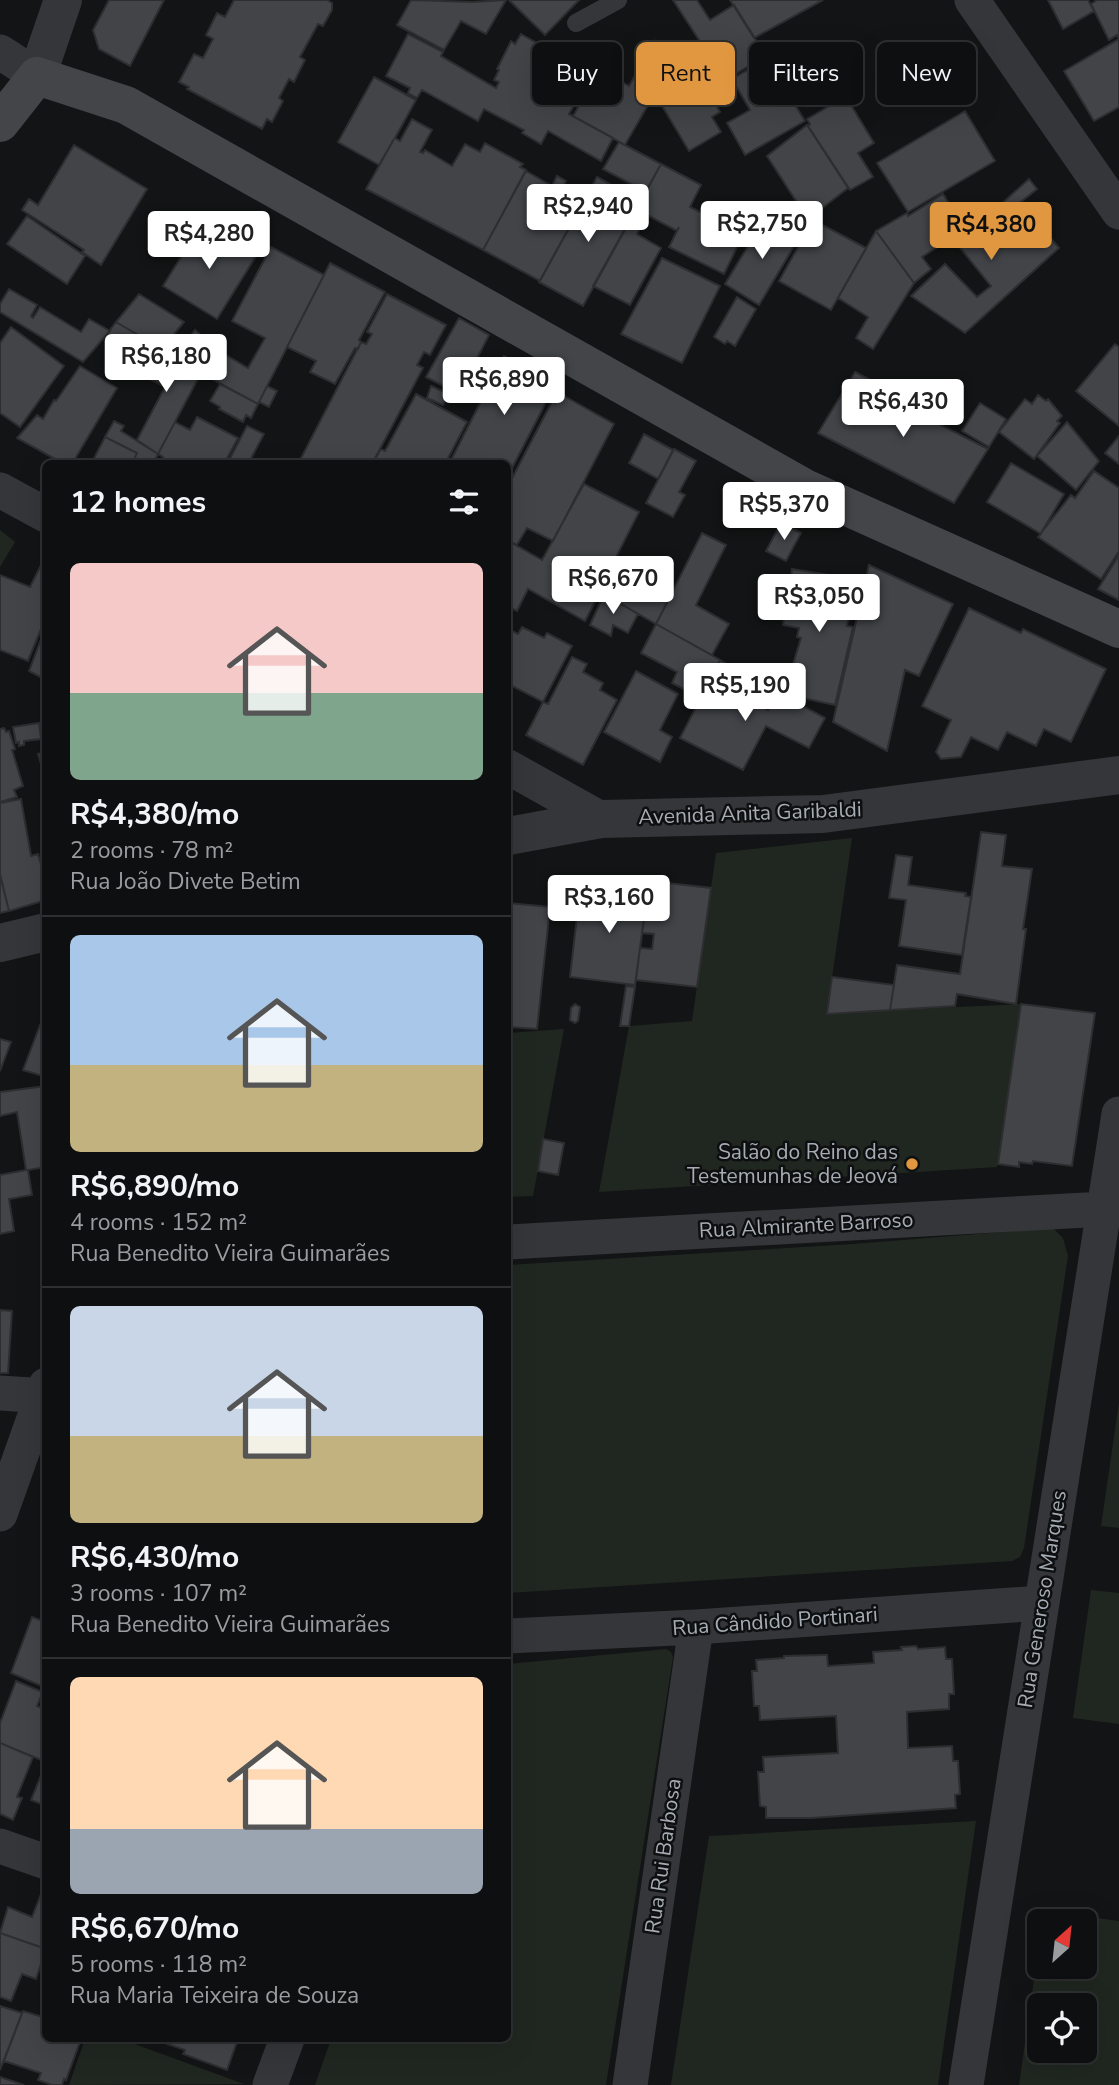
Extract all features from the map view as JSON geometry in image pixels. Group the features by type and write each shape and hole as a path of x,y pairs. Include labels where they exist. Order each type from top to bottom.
{"main road":[{"path":"0,123 37,76 126,105 805,488 1119,629"}],"street":[{"path":"0,52 37,76 63,0"},
{"path":"972,0 1119,212"},
{"path":"3,499 42,514"},
{"path":"511,769 601,819"},
{"name":"Avenida Anita Garibaldi","path":"511,835 601,819 823,814 1119,775"},
{"path":"0,943 42,933"},
{"name":"Rua Generoso Marques","path":"966,2085 1119,1114"},
{"name":"Rua Almirante Barroso","path":"511,1242 1104,1209"},
{"path":"0,1393 42,1392"},
{"path":"0,1514 42,1398"},
{"name":"Rua Cândido Portinari","path":"511,1636 696,1627 1042,1603"},
{"name":"Rua Rui Barbosa","path":"630,2085 696,1627"},
{"path":"0,1846 42,1861"},
{"path":"270,2085 286,2042"}],"lane":[{"path":"576,23 618,0"}],"shaded area":[{"path":"0,530 15,542 0,567"},
{"path":"852,838 827,1013 1021,1004 997,1167 599,1192 629,1026 692,1021 716,853"},
{"path":"564,1029 533,1196 511,1197 511,1033"},
{"path":"1053,1228 1063,1238 1068,1256 1024,1548 1020,1557 1012,1561 511,1593 511,1265 853,1244"},
{"path":"1119,1402 1119,1528 1101,1526"},
{"path":"1091,1590 1119,1593 1119,1724 1073,1718"},
{"path":"666,1649 673,1657 606,2085 315,2085 330,2042 511,2042 511,1664"},
{"path":"976,1821 938,2085 671,2085 709,1836"},
{"path":"1097,1918 1119,1921 1119,2085 1019,2085 1027,2029 1027,2063 1097,2063 1097,1993 1032,1993 1034,1979 1097,1979"},
{"path":"84,2042 129,2042 244,2084 69,2085"}],"building":[{"path":"109,0 164,0 130,66 99,49 93,30"},
{"path":"234,0 327,0 332,3 332,10 323,26 318,24 300,57 305,60 294,82 289,79 279,98 283,101 272,122 267,119 262,129 187,89 189,87 179,82 194,54 203,58 213,39 206,35 217,13 225,17"},
{"path":"411,0 506,0 486,34 461,21 444,50 397,25"},
{"path":"509,0 579,0 545,35"},
{"path":"673,0 697,0 710,20 734,5 757,42 749,42 749,66 735,74 735,42 700,42"},
{"path":"730,0 823,0 754,38"},
{"path":"1048,0 1088,0 1094,11 1063,29"},
{"path":"1097,0 1119,0 1119,39 1117,35 1109,40 1091,4"},
{"path":"408,34 443,52 441,56 496,88 499,82 494,80 499,70 497,69 511,41 515,44 521,34 535,42 532,42 532,105 574,105 569,114 613,138 601,161 548,131 541,144 522,133 524,130 484,109 478,121 422,90 417,98 408,93 410,88 386,76"},
{"path":"1119,39 1119,107 1094,121 1064,71"},
{"path":"749,69 749,105 795,105 805,121 745,155 727,123 750,110 735,84 735,77"},
{"path":"636,74 636,105 648,105 625,145 573,116 579,105 622,105 622,82 629,86"},
{"path":"374,77 416,100 395,138 400,141 412,119 432,130 420,152 425,150 452,166 465,144 480,152 485,143 523,164 520,167 526,170 483,250 366,189 394,139 379,165 338,142"},
{"path":"662,105 716,105 720,112 712,117 721,132 689,151"},
{"path":"831,105 851,105 874,143 858,153 873,177 850,190 808,126 810,124 807,119"},
{"path":"965,111 995,161 908,212 877,163"},
{"path":"807,125 848,188 809,221 767,156"},
{"path":"619,142 661,164 646,192 603,169"},
{"path":"74,145 147,189 101,265 82,252 84,250 22,210 29,199 38,205"},
{"path":"661,164 701,185 690,207 744,233 724,274 669,247 677,231 636,209"},
{"path":"526,171 552,186 557,176 566,181 561,191 583,203 540,281 483,250"},
{"path":"597,177 626,193 617,210 632,217 583,306 539,282"},
{"path":"1029,179 1037,189 1021,202 1059,248 965,333 911,296 945,264 977,297 991,286 957,244"},
{"path":"943,194 965,229 922,257 931,269 914,283 876,231 907,213 908,216"},
{"path":"27,216 85,256 67,284 7,244"},
{"path":"631,218 642,224 637,234 661,248 630,305 593,286"},
{"path":"765,218 799,238 759,305 725,284"},
{"path":"813,220 866,248 831,310 779,281"},
{"path":"202,223 256,256 217,319 163,286"},
{"path":"876,231 914,283 873,349 856,338 868,317 838,298"},
{"path":"271,247 324,275 258,404 201,373 214,348 248,368 265,338 232,321"},
{"path":"662,258 720,286 682,363 621,334"},
{"path":"330,263 385,292 359,340 361,342 358,349 355,348 335,384 310,372 316,361 287,347"},
{"path":"9,289 37,305 31,316 33,318 40,307 81,332 89,319 110,331 83,362 0,312 0,304"},
{"path":"139,294 184,322 162,349 116,322"},
{"path":"387,294 446,325 430,355 424,352 417,365 423,368 374,460 300,460 361,342 366,344 372,334 367,332"},
{"path":"737,297 756,309 735,346 727,341 725,344 714,337"},
{"path":"459,318 489,335 459,394 426,377"},
{"path":"116,322 145,339 134,357 104,338"},
{"path":"11,327 64,366 20,427 0,413 0,343"},
{"path":"195,330 203,337 187,360 178,353"},
{"path":"152,343 201,373 158,454 137,440 165,387 137,372"},
{"path":"1115,344 1119,347 1119,426 1076,391"},
{"path":"504,356 555,385 511,470 511,460 451,460"},
{"path":"80,366 117,388 74,460 57,460 17,438 37,415 43,419 54,400 56,401"},
{"path":"855,372 878,384 874,391 914,411 921,397 944,408 937,423 988,449 954,503 818,433"},
{"path":"220,384 258,404 251,418 246,415 243,422 210,401"},
{"path":"267,386 277,391 269,407 259,402"},
{"path":"431,386 449,394 443,405 427,398"},
{"path":"557,392 614,424 553,541 527,528 517,545 511,542 511,480"},
{"path":"416,394 467,422 447,460 374,460 381,449 385,451"},
{"path":"1038,395 1046,401 1048,399 1062,416 1057,421 1060,423 1034,459 999,432 1025,399 1032,404"},
{"path":"980,403 1006,419 989,447 962,431"},
{"path":"197,417 238,438 226,460 162,460 163,457 158,454 175,422 190,430"},
{"path":"114,421 124,426 121,431 158,454 155,460 134,460 137,453 105,437"},
{"path":"1067,422 1099,461 1076,490 1037,456"},
{"path":"247,426 264,434 250,460 229,460"},
{"path":"644,434 673,450 658,479 629,463"},
{"path":"1119,436 1119,464 1105,453"},
{"path":"105,437 137,453 134,460 93,460"},
{"path":"674,449 696,461 679,492 685,495 673,517 646,503"},
{"path":"1011,463 1064,494 1041,533 1071,495 1075,498 1094,471 1119,488 1119,551 1101,579 1038,537 1041,534 987,502"},
{"path":"584,484 639,512 613,567 669,599 656,624 600,592 585,621 528,589 517,611 511,608 512,543 542,560"},
{"path":"781,523 801,533 786,561 766,551"},
{"path":"702,533 726,545 696,605 729,624 712,655 656,624"},
{"path":"1119,555 1119,600 1098,589"},
{"path":"1119,555 1119,600 1098,589"},
{"path":"42,563 42,627 28,661 0,650 0,575 30,587"},
{"path":"869,565 953,604 919,676 905,670 887,751 833,722"},
{"path":"792,569 855,579 847,626 853,627 835,705 784,694 801,638 797,637 799,628 783,625"},
{"path":"604,594 638,614 628,633 613,625 611,636 590,625"},
{"path":"969,608 1021,633 1023,629 1106,669 1071,742 1044,729 1036,746 1007,732 998,750 971,737 961,757 941,759 936,752 951,720 922,706"},
{"path":"656,624 720,660 701,698 672,683 677,672 641,653"},
{"path":"522,627 544,638 547,633 572,646 543,702 511,686 511,630 518,634"},
{"path":"42,637 42,678 29,671"},
{"path":"572,657 587,664 583,672 603,683 600,690 617,700 583,765 526,735 543,702 548,704"},
{"path":"720,660 777,692 768,710 711,678"},
{"path":"636,671 678,694 660,730 672,737 660,762 604,732"},
{"path":"711,678 768,710 777,692 825,718 809,748 766,726 743,770 680,738"},
{"path":"39,723 41,739 24,741 24,745 19,746 19,742 16,743 13,727"},
{"path":"4,728 6,732 9,731 15,749 12,750 23,786 14,790 17,797 0,802 0,729"},
{"path":"21,799 31,856 38,854 42,868 42,901 9,911 0,875 0,803"},
{"path":"981,832 1006,835 1002,866 1032,869 1016,1004 957,994 955,1006 890,1010 897,965 960,974"},
{"path":"896,855 912,857 908,885 966,893 965,896 971,897 962,955 899,946 906,900 889,898"},
{"path":"0,874 9,911 0,913"},
{"path":"650,881 711,888 697,987 636,980 640,948 652,949 654,934 642,933"},
{"path":"616,886 648,890 635,985 570,977 580,890 615,894"},
{"path":"511,903 550,907 537,1029 511,1027"},
{"path":"832,977 894,985 890,1010 827,1014"},
{"path":"626,986 635,987 629,1026 620,1026"},
{"path":"575,1004 580,1007 578,1021 575,1023 570,1020 571,1008"},
{"path":"1021,1004 1095,1013 1072,1166 1033,1161 1032,1164 1019,1162 1019,1167 998,1164"},
{"path":"40,1025 42,1026 42,1076 23,1070"},
{"path":"0,1039 11,1042 0,1071"},
{"path":"42,1087 42,1168 28,1170 32,1195 9,1199 14,1231 0,1234 0,1175 26,1170 17,1112 0,1116 0,1092"},
{"path":"543,1139 564,1143 558,1175 538,1171"},
{"path":"0,1310 12,1311 8,1373 0,1373"},
{"path":"32,1617 42,1621 42,1686 11,1673"},
{"path":"916,1646 918,1649 945,1647 946,1659 952,1659 954,1694 949,1694 949,1709 907,1712 908,1748 952,1746 953,1761 958,1761 960,1794 955,1795 956,1808 811,1818 766,1818 766,1807 760,1806 758,1772 764,1772 763,1757 838,1753 836,1716 760,1720 759,1706 754,1706 752,1671 757,1671 756,1660 827,1655 828,1666 874,1663 873,1652"},
{"path":"16,1681 42,1692 37,1706 42,1708 42,1760 0,1743 0,1723"},
{"path":"0,1743 33,1757 17,1797 22,1798 13,1820 0,1814"},
{"path":"42,1773 42,1804 31,1800"},
{"path":"42,1891 42,1948 0,1933 8,1907 32,1917"},
{"path":"0,1933 42,1948 42,1961 36,1979 22,1974 11,2001 0,1997"},
{"path":"0,2006 22,2013 0,2070"},
{"path":"23,2011 42,2017 42,2042 80,2042 62,2085 38,2080 41,2073 4,2061"},
{"path":"237,2042 227,2070 183,2054 185,2050 167,2044"},
{"path":"0,2077 24,2085 0,2085"}],"place":[{"name":"Salão do Reino das Testemunhas de Jeová","path":"912,1164"}]}
